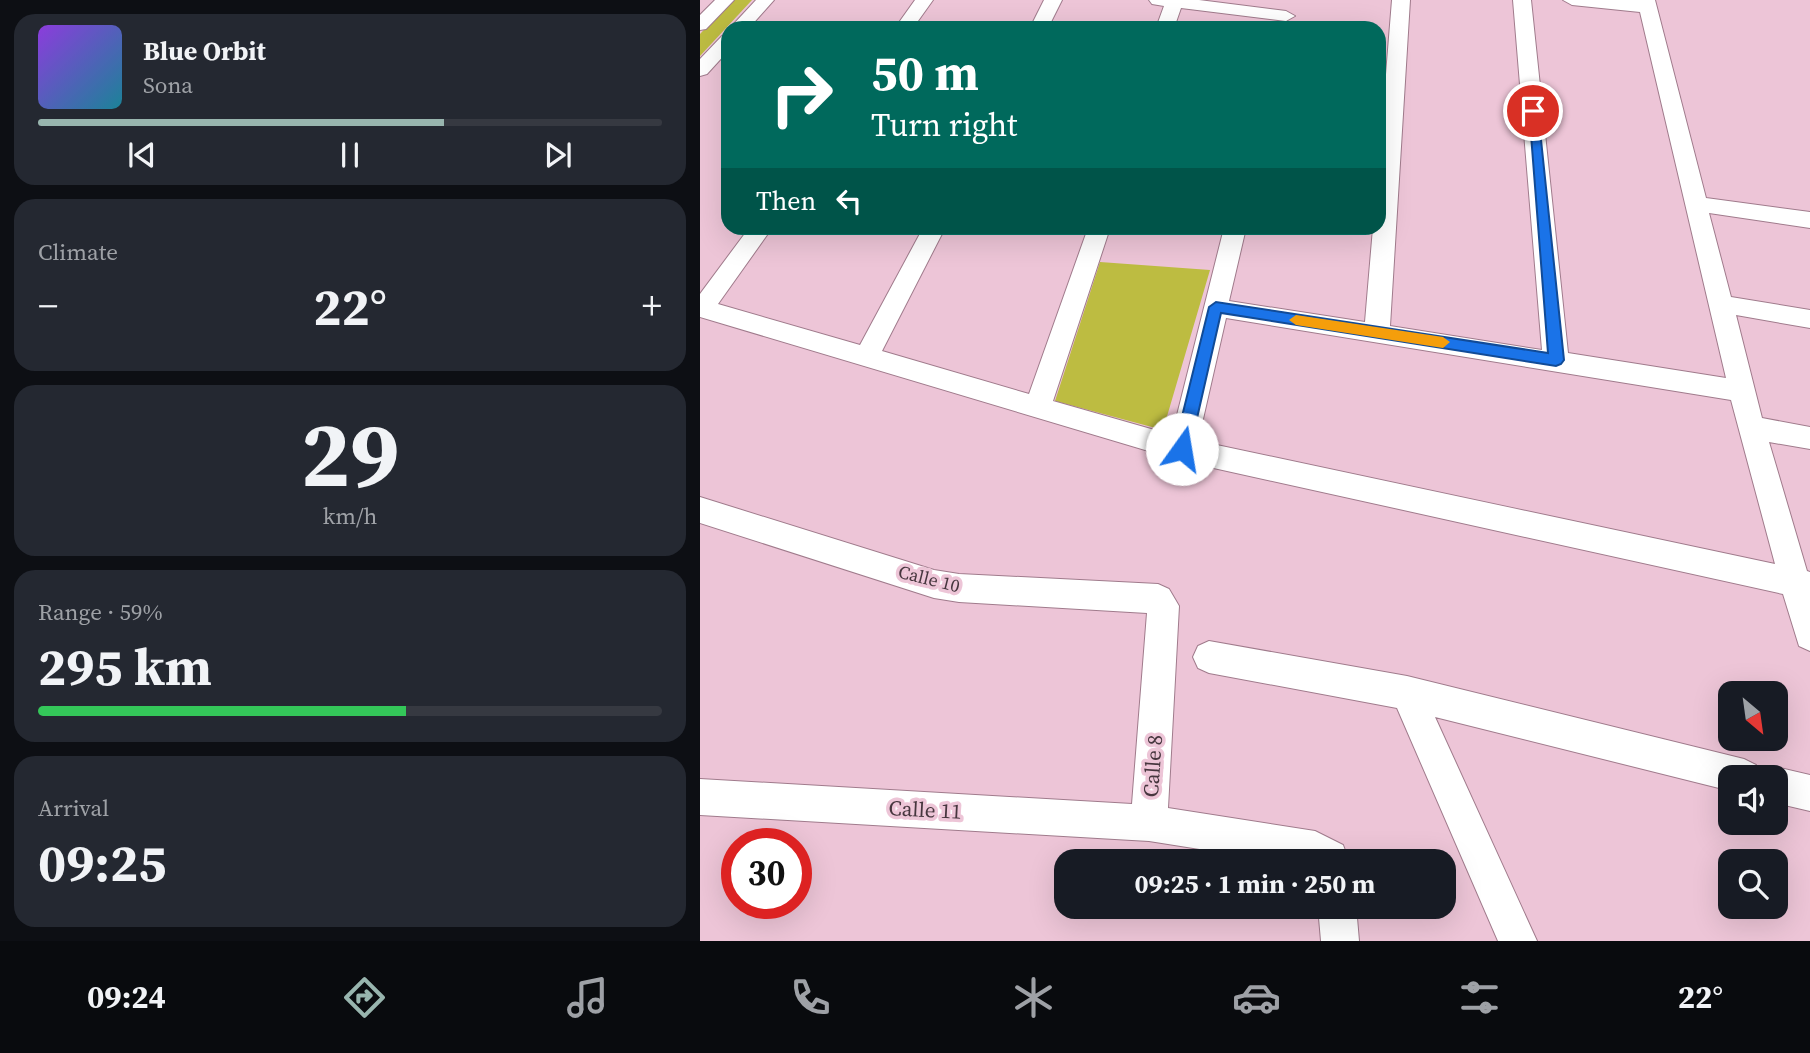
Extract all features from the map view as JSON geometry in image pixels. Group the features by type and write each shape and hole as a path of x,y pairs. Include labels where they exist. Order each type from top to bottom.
{"street":[{"path":"700,25 725,0"},
{"path":"746,21 765,0"},
{"path":"909,21 924,0"},
{"path":"1042,21 1053,0"},
{"path":"1386,208 1401,0"},
{"path":"1522,0 1556,360"},
{"path":"1572,0 1646,4 1751,427 1802,584 1810,635"},
{"path":"1166,21 1166,1 1286,15"},
{"path":"700,71 721,48"},
{"path":"1695,204 1810,220"},
{"path":"756,235 701,309 1182,449 1802,584"},
{"path":"866,357 930,235"},
{"path":"1038,407 1097,235"},
{"path":"1182,449 1233,235"},
{"path":"1377,332 1384,235"},
{"path":"1721,304 1810,319"},
{"path":"1216,307 1743,391"},
{"path":"1751,427 1810,438"},
{"name":"Calle 10","path":"700,510 934,584 959,589 1155,598 1163,606"},
{"name":"Calle 8","path":"1163,606 1149,823 1315,849"},
{"path":"1209,657 1407,693 1718,771"},
{"path":"1407,693 1518,941"},
{"path":"1788,788 1810,793"},
{"name":"Calle 11","path":"700,797 1149,823"},
{"path":"1338,919 1340,941"}],"shaded area":[{"path":"732,0 752,0 732,21 721,21 721,33 700,56 700,34"},
{"path":"1100,262 1210,270 1163,430 1055,401"}],"slow traffic":[{"path":"1296,320 1443,342"}],"route":[{"path":"1182,449 1216,307 1556,360 1533,111"}]}
